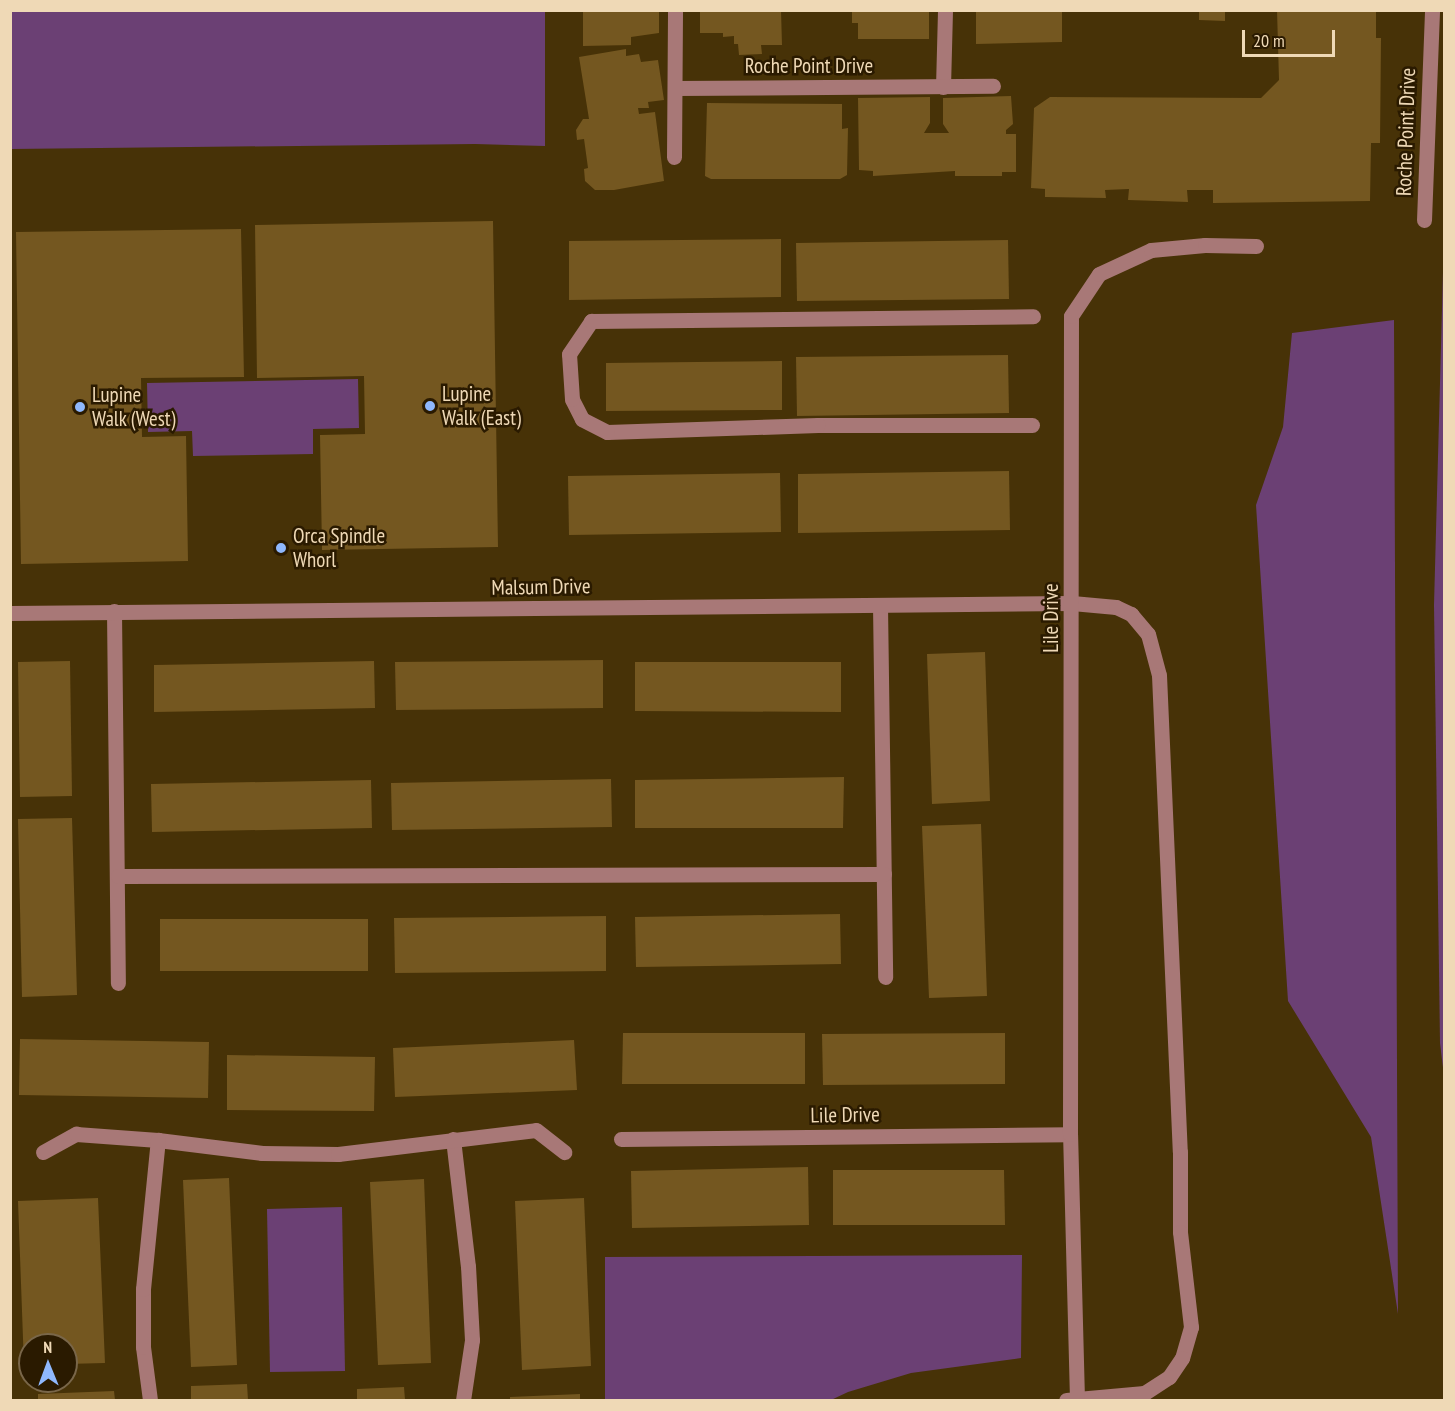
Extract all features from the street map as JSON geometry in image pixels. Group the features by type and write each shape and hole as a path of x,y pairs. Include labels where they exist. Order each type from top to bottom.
{"street":[{"path":"674,157 675,10"},
{"path":"943,87 945,10"},
{"name":"Roche Point Drive","path":"1424,220 1432,10"},
{"name":"Roche Point Drive","path":"675,88 993,86"},
{"name":"Lile Drive","path":"1071,1400 1072,603 1069,425 1071,316 1099,274 1151,250 1205,245 1256,246"},
{"path":"1032,425 818,425 607,432 582,419 572,399 569,354 591,321 1033,316"},
{"name":"Malsum Drive","path":"10,613 1072,603 1116,607 1131,614 1148,634 1159,675 1180,1152 1180,1232 1191,1327 1182,1358 1169,1377 1144,1393 1071,1400"},
{"path":"880,605 885,977"},
{"path":"114,611 118,983"},
{"path":"118,876 884,874"},
{"path":"43,1152 76,1134 158,1140 262,1153 338,1155 453,1139 536,1131 564,1152"},
{"name":"Lile Drive","path":"621,1139 1070,1134"},
{"path":"453,1139 468,1266 472,1340 464,1401"},
{"path":"150,1401 143,1347 143,1289 158,1140"}],"shaded area":[{"path":"10,11 545,11 545,146 475,144 11,149"},
{"path":"1444,235 1444,1076 1440,1043 1434,605"},
{"path":"1394,320 1398,1314 1371,1137 1288,1001 1256,505 1283,427 1292,333"},
{"path":"358,379 359,428 313,429 313,454 193,456 192,431 148,432 147,383"},
{"path":"342,1207 345,1371 270,1372 267,1209"},
{"path":"1022,1255 1021,1358 911,1373 848,1392 831,1400 605,1400 605,1257"}],"building":[{"path":"583,10 659,10 659,33 631,37 631,45 583,46"},
{"path":"700,10 781,10 782,45 761,45 762,54 739,55 738,44 734,44 734,36 723,37 723,33 700,33"},
{"path":"852,10 929,10 929,39 858,39 858,23 852,23"},
{"path":"976,10 1062,10 1062,42 976,44"},
{"path":"1199,10 1225,10 1225,21 1199,20"},
{"path":"1277,10 1376,10 1376,38 1381,38 1380,143 1371,143 1370,201 1213,203 1213,190 1187,190 1188,202 1128,200 1129,189 1105,190 1106,198 1045,197 1045,189 1031,188 1034,108 1050,97 1261,98 1279,80"},
{"path":"626,49 626,56 639,54 641,62 658,60 664,100 648,102 649,108 638,108 639,114 655,112 664,181 614,190 595,190 585,181 584,169 588,168 584,139 577,140 576,130 583,119 589,119 579,57"},
{"path":"1011,96 1013,124 1006,130 1006,134 1016,134 1016,172 1002,172 1002,176 955,176 955,171 873,176 873,171 859,170 858,98 930,97 930,123 924,133 949,133 943,124 943,98"},
{"path":"707,103 842,104 842,129 848,128 847,175 840,179 711,179 705,176"},
{"name":"Lupine Walk (East)","path":"493,221 498,547 322,550 320,435 365,434 364,376 257,378 255,225"},
{"name":"Lupine Walk (West)","path":"241,229 244,377 141,378 142,437 186,436 188,561 21,564 16,232"},
{"path":"781,239 781,297 569,300 569,241"},
{"path":"1008,240 1009,299 797,301 796,243"},
{"path":"1008,355 1009,413 797,416 796,357"},
{"path":"782,361 782,410 606,411 606,363"},
{"path":"1009,471 1010,530 798,533 798,474"},
{"path":"780,473 781,532 569,535 568,476"},
{"path":"985,652 990,801 932,804 927,654"},
{"path":"603,660 603,708 396,710 395,662"},
{"path":"70,661 72,796 20,797 18,662"},
{"path":"374,661 375,708 154,712 154,665"},
{"path":"635,662 841,662 841,712 635,711"},
{"path":"844,777 843,828 635,828 635,780"},
{"path":"611,779 612,827 392,830 391,783"},
{"path":"371,780 372,828 152,832 151,784"},
{"path":"72,818 77,995 22,997 18,819"},
{"path":"981,824 987,996 929,998 922,826"},
{"path":"840,914 841,964 636,967 635,917"},
{"path":"606,916 606,971 395,973 394,918"},
{"path":"160,919 368,919 368,971 160,971"},
{"path":"623,1033 805,1033 805,1084 622,1084"},
{"path":"1005,1033 1005,1084 823,1085 822,1034"},
{"path":"20,1039 209,1042 208,1098 19,1095"},
{"path":"574,1040 577,1090 395,1097 393,1048"},
{"path":"227,1055 375,1057 374,1111 227,1110"},
{"path":"808,1167 809,1225 632,1228 631,1171"},
{"path":"833,1170 1004,1170 1005,1225 833,1225"},
{"path":"229,1178 237,1365 191,1367 183,1180"},
{"path":"424,1179 431,1363 378,1365 370,1182"},
{"path":"98,1198 105,1363 78,1364 78,1333 23,1333 18,1201"},
{"path":"584,1198 591,1366 522,1370 515,1201"},
{"path":"247,1384 248,1400 191,1400 191,1386"},
{"path":"404,1387 405,1400 357,1400 357,1389"},
{"path":"114,1391 115,1400 38,1400 38,1394"},
{"path":"580,1394 580,1400 510,1400 510,1397"}],"place":[{"name":"Lupine Walk (East)","path":"430,406"},
{"name":"Lupine Walk (West)","path":"80,407"},
{"name":"Orca Spindle Whorl","path":"281,548"}]}
